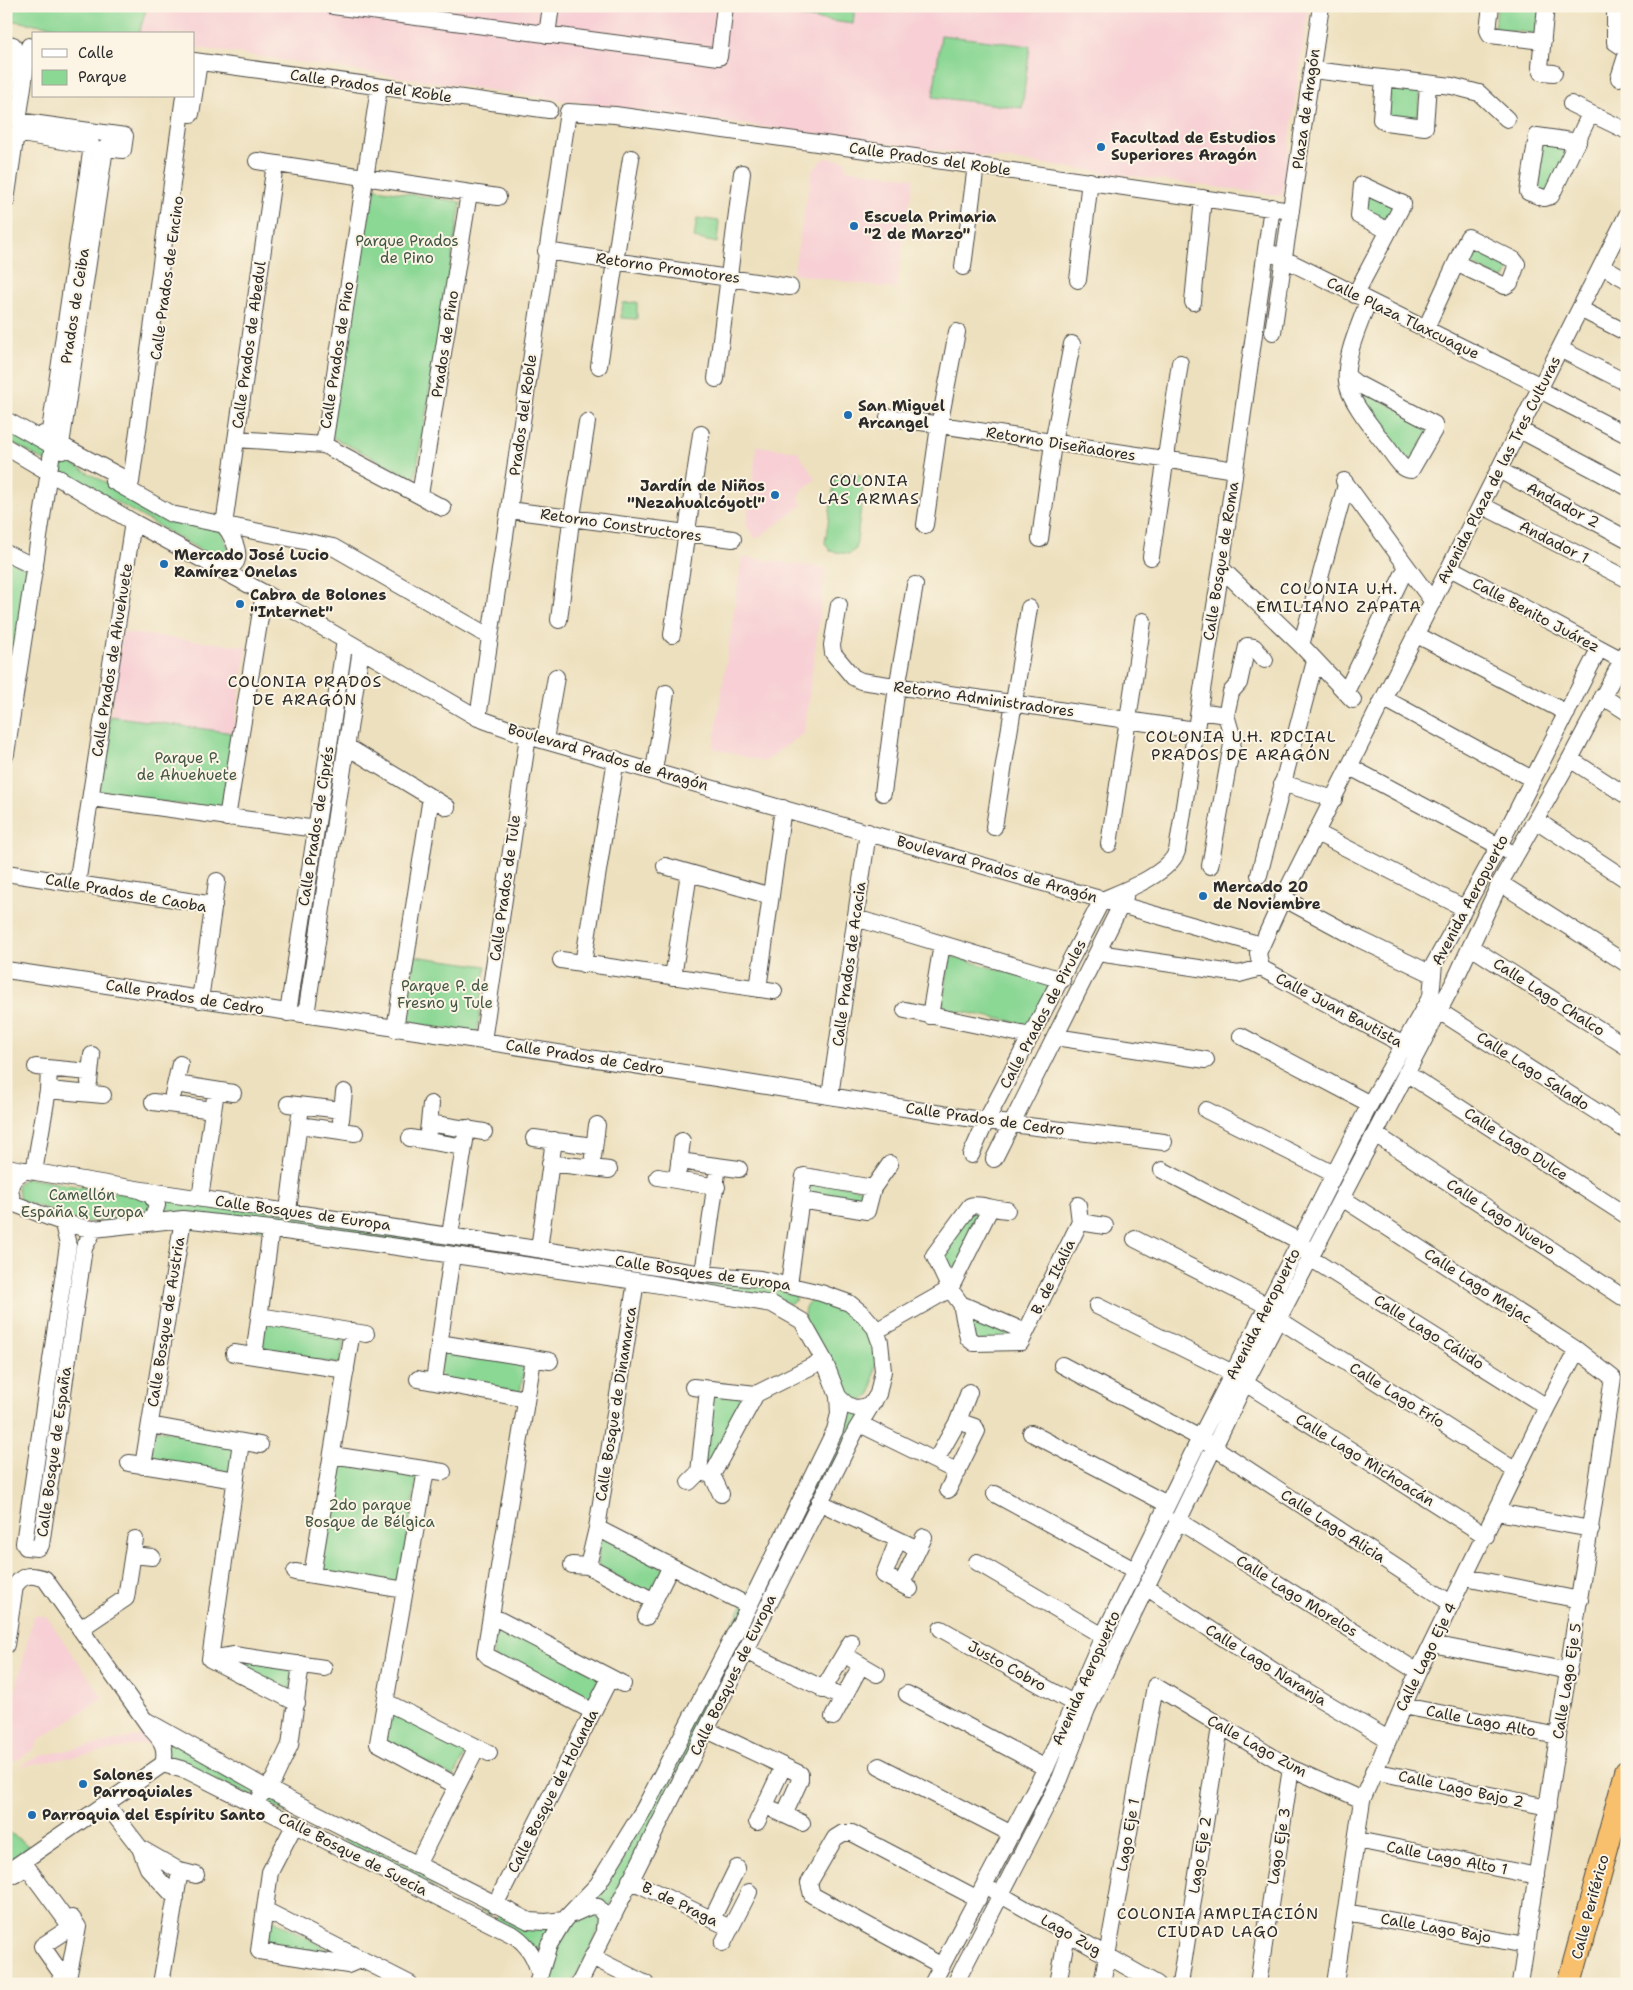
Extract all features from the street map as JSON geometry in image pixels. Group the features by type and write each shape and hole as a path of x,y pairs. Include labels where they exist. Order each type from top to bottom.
{"highway":[{"name":"Calle Periférico","path":"1568,1984 1627,1772"}],"street":[{"path":"547,35 551,6"},
{"path":"341,7 718,57 725,6"},
{"name":"Plaza de Aragón","path":"1291,211 1321,6"},
{"path":"1491,6 1488,30 1490,34 1543,41"},
{"path":"1546,6 1540,70 1545,73 1554,74"},
{"path":"1618,6 1615,14 1615,42 1627,51 1619,78"},
{"path":"24,39 29,46 18,121 125,136 123,150 105,148 60,445 131,482 184,98"},
{"path":"6,147 24,39"},
{"path":"6,44 13,45 6,92"},
{"name":"Calle Prados del Roble","path":"196,62 549,110"},
{"path":"1312,70 1452,86 1479,93 1507,119"},
{"path":"1384,78 1381,119 1385,122 1424,127 1428,84"},
{"name":"Calle Prados de Pino","path":"324,444 379,88"},
{"name":"Calle Prados de Encino","path":"135,495 191,98"},
{"path":"1571,104 1627,132"},
{"name":"Calle Prados del Roble","path":"568,112 615,115 1291,211"},
{"name":"Prados del Roble","path":"478,718 568,112"},
{"path":"1578,142 1590,114"},
{"path":"9,127 119,143"},
{"path":"6,202 16,133 92,146 48,436 6,413"},
{"name":"Prados de Ceiba","path":"6,754 11,695 35,567 100,140"},
{"path":"599,366 631,158"},
{"path":"257,161 498,197"},
{"name":"Calle Prados de Abedul","path":"224,525 275,164"},
{"path":"963,267 976,165"},
{"path":"716,379 742,173"},
{"path":"1078,280 1090,181"},
{"name":"Prados de Pino","path":"420,495 468,193"},
{"path":"1193,302 1203,198"},
{"name":"Calle Bosque de Roma","path":"1102,900 1128,890 1174,860 1221,568 1272,208"},
{"path":"1273,332 1291,211"},
{"name":"Avenida Plaza de las Tres Culturas","path":"1261,968 1258,953 1261,945 1580,309 1602,266 1622,234 1627,215"},
{"path":"1347,376 1356,383 1434,424 1434,430 1410,470 1404,468 1363,413 1350,390 1347,376 1361,298 1389,231"},
{"name":"Calle Plaza Tlaxcuaque","path":"1266,250 1540,388 1627,435"},
{"name":"Retorno Promotores","path":"546,251 790,287"},
{"path":"1426,330 1456,263"},
{"path":"1602,266 1627,280"},
{"path":"1580,309 1627,333"},
{"path":"925,525 939,426 957,332"},
{"path":"1040,539 1054,443 1072,344"},
{"path":"1560,349 1627,383"},
{"path":"1151,557 1180,363"},
{"name":"Retorno Diseñadores","path":"888,417 1235,470"},
{"path":"6,420 171,514 333,547 490,637"},
{"path":"559,620 587,422"},
{"path":"1520,430 1627,487"},
{"path":"672,635 701,434"},
{"path":"236,439 324,444 443,508"},
{"name":"Boulevard Prados de Aragón","path":"6,447 133,522 264,593 478,718 528,736 616,759 1120,906 1261,945"},
{"name":"Andador 2","path":"1499,470 1627,539"},
{"path":"1301,646 1345,483 1433,602"},
{"name":"Andador 1","path":"1481,505 1627,579"},
{"name":"Retorno Constructores","path":"509,510 733,539"},
{"name":"Calle Prados de Ahuehuete","path":"77,884 133,522"},
{"path":"214,565 224,568 230,566 237,558 238,546 224,525"},
{"path":"6,552 35,567"},
{"path":"1221,568 1349,696 1406,568"},
{"name":"Calle Benito Juárez","path":"1450,568 1599,649 1624,656"},
{"path":"883,793 897,686 915,585"},
{"path":"227,818 264,593"},
{"name":"Retorno Administradores","path":"839,605 832,645 833,653 852,677 861,681 1196,730"},
{"path":"994,827 1029,608"},
{"path":"1109,844 1143,621"},
{"path":"1417,635 1567,713"},
{"name":"Calle Prados de Ciprés","path":"288,1013 345,640"},
{"path":"1210,866 1233,739 1226,715 1231,692 1239,683 1246,646 1254,647 1265,660"},
{"name":"Calle Prados de Ciprés","path":"306,1015 361,649"},
{"name":"Avenida Aeropuerto","path":"955,1984 1060,1780 1071,1727 1073,1703 1134,1570 1200,1438 1278,1319 1406,1073 1410,1048 1430,996 1434,964 1499,846 1599,649"},
{"name":"Avenida Aeropuerto","path":"932,1984 1046,1768 1071,1727 1146,1587 1214,1447 1268,1306 1370,1104 1439,1011 1471,948 1500,882 1570,759 1624,656"},
{"path":"1259,875 1315,661"},
{"path":"545,740 556,677"},
{"path":"654,771 666,693"},
{"path":"1602,696 1627,712"},
{"path":"1385,699 1532,779"},
{"path":"1199,712 1226,715"},
{"name":"Calle Prados de Tule","path":"483,1040 528,736"},
{"path":"346,746 447,807"},
{"path":"583,964 616,759"},
{"path":"1570,759 1627,796"},
{"path":"1350,767 1516,856"},
{"path":"1282,783 1334,798"},
{"path":"395,1029 431,797"},
{"path":"91,798 316,829"},
{"path":"561,960 766,990 771,896 783,808"},
{"path":"1536,820 1627,880"},
{"name":"Calle Prados de Acacia","path":"830,1096 868,832"},
{"path":"1317,833 1464,908"},
{"path":"665,866 771,896"},
{"name":"Calle Prados de Caoba","path":"6,873 214,905 200,1000"},
{"path":"673,977 689,873"},
{"path":"214,905 217,881"},
{"path":"1500,882 1627,964"},
{"path":"1120,906 1128,890"},
{"path":"1284,898 1358,939 1432,974"},
{"name":"Calle Prados de Pirules","path":"971,1156 986,1121 1062,980 1102,900"},
{"name":"Calle Prados de Pirules","path":"994,1159 1120,906"},
{"path":"856,918 1062,980"},
{"path":"930,1016 942,944"},
{"name":"Calle Lago Chalco","path":"1471,948 1627,1048"},
{"path":"1098,952 1239,974 1261,968"},
{"name":"Calle Juan Bautista","path":"1261,968 1410,1048"},
{"name":"Calle Prados de Cedro","path":"6,970 395,1029 483,1040 986,1121 1164,1142"},
{"path":"905,1010 1032,1036"},
{"name":"Calle Lago Salado","path":"1439,1011 1627,1131"},
{"path":"1055,1036 1206,1060"},
{"path":"1241,1036 1370,1104"},
{"path":"48,1090 96,1095 89,1072 92,1055"},
{"path":"171,1105 180,1064"},
{"path":"10,1202 10,1186 13,1179 30,1171 48,1090 42,1068 89,1072"},
{"name":"Calle Lago Dulce","path":"1406,1073 1627,1216"},
{"path":"176,1084 233,1093"},
{"path":"200,1198 216,1091"},
{"path":"299,1125 347,1131 342,1110 344,1092"},
{"path":"153,1102 214,1110"},
{"path":"431,1104 429,1122 418,1140 464,1147"},
{"path":"288,1211 299,1125 294,1105 342,1110"},
{"path":"1206,1110 1334,1174"},
{"path":"429,1122 484,1132"},
{"path":"550,1163 601,1169 593,1146 597,1125"},
{"path":"450,1235 467,1128"},
{"name":"Calle Lago Nuevo","path":"1375,1134 1627,1300"},
{"path":"534,1138 593,1146"},
{"path":"538,1249 554,1140"},
{"path":"677,1180 682,1141"},
{"path":"679,1161 739,1169"},
{"path":"801,1200 866,1211 869,1209 873,1188 890,1164"},
{"path":"703,1274 717,1187 718,1166"},
{"name":"Calle Bosques de Europa","path":"6,1167 703,1274 790,1285 849,1303 864,1315 876,1330 880,1342 883,1370 882,1384 874,1402 860,1424 819,1502 707,1730 604,1930 579,1984"},
{"path":"1162,1170 1301,1242 1310,1258"},
{"path":"790,1285 803,1178 806,1176 873,1188"},
{"path":"658,1177 717,1187"},
{"path":"136,1188 151,1195 157,1205 153,1217 140,1224"},
{"name":"Calle Lago Mejac","path":"1342,1198 1577,1350 1613,1378"},
{"name":"Calle Bosques de Europa","path":"10,1202 63,1224 94,1229 183,1219 271,1229 636,1280 772,1304 802,1321 824,1360 838,1396 839,1414 835,1430 749,1606 624,1844 598,1884 567,1918 549,1944 538,1979"},
{"name":"B. de Italia","path":"950,1289 998,1210 975,1204 970,1206 934,1253 934,1257 950,1289 961,1304 968,1338 971,1342 1018,1343 1026,1332 1080,1222 1078,1206"},
{"name":"Calle Bosque de Austria","path":"183,1219 150,1425 136,1464 236,1480"},
{"name":"B. de Italia","path":"1080,1222 1105,1226"},
{"name":"Calle Bosque de España","path":"63,1224 68,1245 24,1543 26,1547 37,1548 41,1545 84,1248 94,1229"},
{"path":"254,1356 271,1229"},
{"path":"1135,1239 1268,1306"},
{"path":"452,1255 439,1343 426,1380 526,1399"},
{"name":"Calle Lago Cálido","path":"1310,1258 1547,1407"},
{"name":"Calle Bosque de Dinamarca","path":"636,1280 597,1528 580,1565 652,1600"},
{"path":"876,1330 950,1289"},
{"path":"802,1321 798,1312 802,1298 808,1294 821,1293"},
{"name":"B. de Italia","path":"961,1304 1026,1332"},
{"name":"Calle Lago Michoacán","path":"1097,1306 1239,1378 1486,1536"},
{"path":"260,1316 359,1333 346,1370 312,1575"},
{"name":"Calle Lago Frío","path":"1278,1319 1516,1470"},
{"path":"439,1343 550,1361"},
{"name":"Calle Lago Eje 4","path":"1335,1984 1362,1800 1373,1771 1418,1672 1486,1536 1547,1407 1577,1350"},
{"path":"234,1353 346,1370"},
{"path":"533,1359 486,1655 592,1711"},
{"path":"700,1476 756,1394 824,1360"},
{"name":"Calle Lago Alicia","path":"1062,1365 1200,1438 1452,1604"},
{"name":"Calle Lago Eje 5","path":"1520,1984 1613,1378"},
{"path":"721,1494 700,1476 700,1388 756,1394"},
{"path":"936,1460 958,1421 969,1392"},
{"path":"838,1396 848,1406 855,1409 874,1402"},
{"path":"948,1490 977,1429 958,1421"},
{"path":"860,1424 958,1472"},
{"name":"Calle Bosque de Austria","path":"150,1425 260,1445"},
{"path":"1031,1433 1167,1504"},
{"path":"210,1659 241,1442"},
{"path":"332,1455 443,1472"},
{"path":"426,1470 378,1743 457,1786"},
{"path":"995,1494 1134,1570"},
{"path":"819,1502 898,1540 921,1543 906,1586 884,1575 898,1540"},
{"path":"1497,1512 1591,1529"},
{"name":"Calle Lago Morelos","path":"1177,1520 1418,1672"},
{"path":"597,1528 749,1606"},
{"path":"80,1629 125,1600 134,1547 152,1557"},
{"path":"977,1562 1103,1636"},
{"path":"646,1617 652,1600 671,1566"},
{"path":"295,1572 405,1590"},
{"name":"Calle Bosque de Suecia","path":"6,1645 15,1586 19,1580 26,1576 34,1575 45,1579 151,1729 162,1740 165,1754 163,1764 188,1771 515,1936 524,1942 532,1952 538,1979"},
{"path":"1465,1577 1580,1600"},
{"name":"Calle Lago Naranja","path":"1146,1587 1286,1679 1388,1740"},
{"name":"Calle Bosque de Holanda","path":"492,1616 617,1681 592,1711 495,1905"},
{"name":"Justo Cobro","path":"941,1629 1073,1703"},
{"path":"1432,1644 1569,1670"},
{"path":"823,1690 847,1649 861,1665 877,1674"},
{"path":"745,1651 843,1698"},
{"path":"210,1659 234,1655 324,1668"},
{"path":"210,1659 297,1703"},
{"path":"254,1804 279,1770 290,1745 301,1664"},
{"path":"833,1717 861,1665"},
{"name":"Calle Lago Zum","path":"1155,1686 1220,1727 1291,1768 1362,1800"},
{"name":"Lago Eje 1","path":"1102,1984 1155,1686"},
{"path":"907,1694 1046,1768"},
{"path":"386,1702 483,1750 457,1786 416,1865"},
{"name":"Calle Lago Alto","path":"1403,1706 1558,1736"},
{"name":"Calle Bosque de Suecia","path":"147,1721 266,1788 529,1921 546,1922 567,1918 591,1906 598,1907 605,1916 604,1930"},
{"name":"Lago Eje 2","path":"1180,1984 1220,1727"},
{"path":"707,1730 801,1776 784,1815"},
{"path":"7,1874 163,1764"},
{"path":"757,1822 783,1766"},
{"path":"879,1766 1012,1834"},
{"name":"Lago Eje 3","path":"1258,1984 1291,1768"},
{"name":"Calle Lago Bajo 2","path":"1373,1771 1548,1807"},
{"path":"106,1804 140,1848 148,1868 176,1898"},
{"path":"765,1806 802,1823"},
{"path":"295,1824 270,1872 259,1951 348,1965 362,1959"},
{"name":"Lago Zug","path":"942,1966 812,1895 809,1883 836,1838 843,1833 852,1833 981,1892 1002,1895 1156,1984"},
{"name":"Calle Lago Alto 1","path":"1357,1840 1537,1876"},
{"path":"140,1848 188,1873 176,1898 161,1984"},
{"path":"32,1855 78,1927 65,1980"},
{"path":"7,1874 27,1866 70,1927 42,1946 65,1980"},
{"name":"B. de Praga","path":"630,1880 712,1919 726,1935 756,1896 734,1876 712,1919"},
{"path":"265,1910 410,1984"},
{"name":"Calle Lago Bajo","path":"1346,1912 1526,1944"},
{"path":"65,1980 49,1946 78,1927"},
{"path":"1058,1984 1067,1934"},
{"path":"592,1956 646,1984"}],"shaded area":[{"name":"Facultad de Estudios Superiores Aragón","path":"6,6 1308,6 1282,196 545,98 195,47 195,32 91,32 6,19"},
{"name":"Escuela Primaria \"2 de Marzo\"","path":"825,158 846,161 845,169 914,178 896,289 793,274 812,170"},
{"name":"Jardín de Niños \"Nezahualcóyotl\"","path":"757,446 797,451 816,479 802,490 799,500 803,505 756,539 746,525"},
{"path":"742,557 826,568 804,733 764,762 713,748"},
{"path":"122,632 247,647 233,733 110,716"},
{"path":"33,1616 46,1616 103,1698 39,1740 35,1748 18,1760 10,1761 6,1759 6,1733"},
{"path":"148,1734 155,1742 18,1767 39,1756"}],"green space":[{"path":"8,6 147,6 140,32 90,32 7,20"},
{"path":"768,6 855,6 853,24 767,12"},
{"path":"1497,6 1541,6 1538,34 1495,29"},
{"path":"941,35 1030,46 1022,108 933,97"},
{"path":"1391,83 1421,86 1417,121 1390,118 1387,112"},
{"path":"1540,143 1571,147 1547,194 1533,188"},
{"name":"Parque Prados de Pino","path":"370,188 461,202 415,479 330,436"},
{"path":"1366,193 1397,207 1388,224 1363,212"},
{"path":"697,218 719,221 717,243 694,238"},
{"path":"1469,244 1512,265 1504,280 1461,259"},
{"path":"637,302 637,319 621,318 623,303"},
{"path":"1353,386 1431,426 1408,469"},
{"path":"6,427 169,518 221,531 231,555 230,558 218,560 6,439"},
{"path":"841,473 859,475 864,480 856,549 849,554 830,551 825,543 835,478"},
{"path":"6,558 28,569 12,689 6,688"},
{"name":"Parque P. de Ahuehuete","path":"110,716 233,733 222,810 100,793 96,788"},
{"name":"Parque P. de Fresno y Tule","path":"414,956 486,966 477,1033 404,1023"},
{"path":"950,956 1050,984 1032,1025 942,1008"},
{"name":"Camellón España & Europa","path":"26,1178 149,1198 151,1207 142,1219 82,1222 20,1200 17,1184"},
{"path":"807,1179 866,1190 863,1207 805,1197"},
{"path":"160,1194 724,1275 796,1294 796,1300 789,1304 780,1298 161,1217"},
{"path":"970,1211 983,1215 951,1280 940,1254"},
{"path":"813,1299 841,1305 862,1323 869,1334 876,1360 871,1394 860,1403 847,1400 804,1319 805,1308"},
{"path":"264,1320 345,1334 340,1364 258,1352"},
{"path":"969,1322 1017,1330 1013,1342 974,1341"},
{"path":"444,1346 525,1365 520,1392 443,1380 438,1371"},
{"path":"711,1393 747,1397 712,1468 703,1466"},
{"path":"842,1408 865,1412 607,1912 607,1904 603,1900 591,1902"},
{"path":"154,1429 236,1443 232,1472 150,1460"},
{"name":"2do parque Bosque de Bélgica","path":"337,1459 418,1471 399,1585 319,1571"},
{"path":"600,1533 665,1569 652,1595 598,1566"},
{"path":"497,1623 606,1680 593,1704 494,1658 491,1636"},
{"path":"244,1659 293,1666 290,1694 232,1664"},
{"path":"391,1709 469,1747 454,1777 383,1741"},
{"path":"167,1737 257,1790 253,1797 169,1760"},
{"path":"269,1795 490,1908 491,1915 265,1802"},
{"path":"6,1830 30,1847 6,1862"},
{"path":"593,1910 602,1923 572,1984 544,1984 555,1950 565,1929 582,1914"},
{"path":"500,1914 551,1928 541,1941 538,1953 495,1920"},
{"path":"268,1917 341,1956 267,1950"}],"place":[{"name":"Facultad de Estudios Superiores Aragón","path":"1101,147"},
{"name":"Escuela Primaria \"2 de Marzo\"","path":"854,226"},
{"name":"San Miguel Arcangel","path":"848,415"},
{"name":"Jardín de Niños \"Nezahualcóyotl\"","path":"775,495"},
{"name":"Mercado José Lucio Ramírez Onelas","path":"164,564"},
{"name":"Cabra de Bolones \"Internet\"","path":"240,604"},
{"name":"Mercado 20 de Noviembre","path":"1203,896"},
{"name":"Salones Parroquiales","path":"83,1784"},
{"name":"Parroquia del Espíritu Santo","path":"32,1815"}],"district":[{"name":"COLONIA LAS ARMAS","path":"869,489"},
{"name":"COLONIA U.H. EMILIANO ZAPATA","path":"1339,597"},
{"name":"COLONIA PRADOS DE ARAGÓN","path":"305,690"},
{"name":"COLONIA U.H. RDCIAL PRADOS DE ARAGÓN","path":"1241,745"},
{"name":"COLONIA AMPLIACIÓN CIUDAD LAGO","path":"1218,1922"}]}
